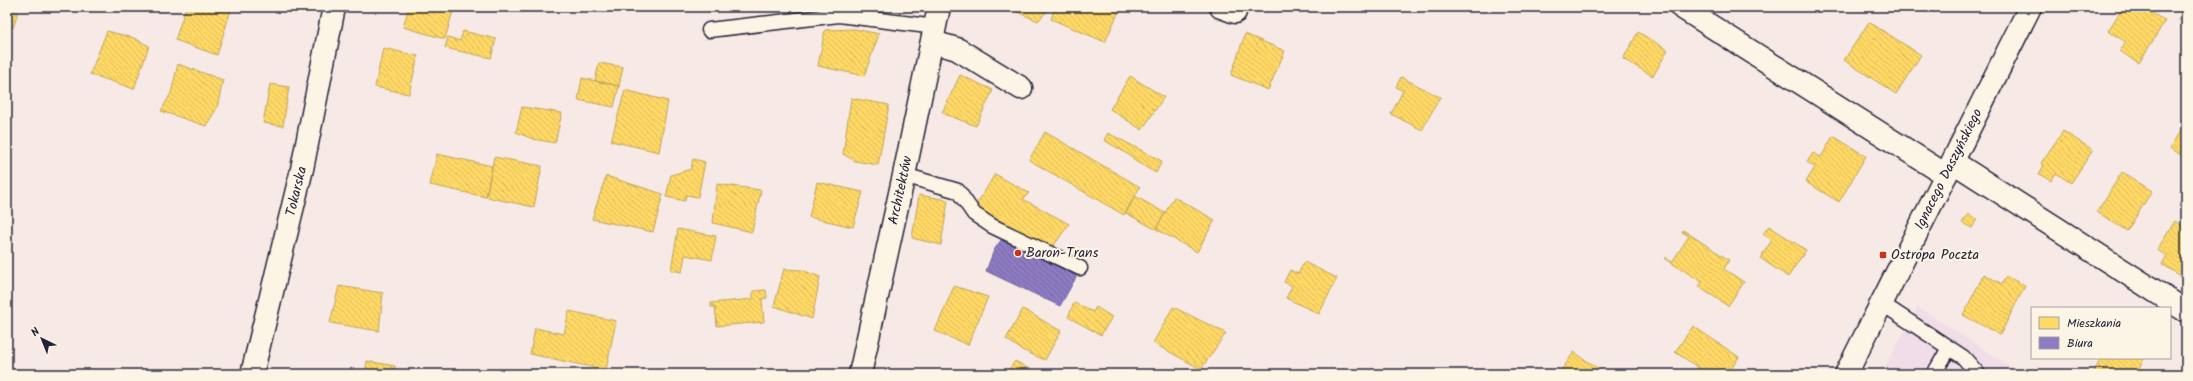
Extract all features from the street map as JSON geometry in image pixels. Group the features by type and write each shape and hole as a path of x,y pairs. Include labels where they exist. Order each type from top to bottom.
{"street":[{"name":"Tokarska","path":"252,374 302,169 334,7"},
{"path":"1681,7 2186,311"},
{"name":"Ignacego Daszyńskiego","path":"1846,374 2030,7"},
{"path":"936,25 957,48 1021,88"},
{"name":"Architektów","path":"860,374 936,25"}],"lane":[{"path":"709,30 839,15 936,25"},
{"path":"904,175 958,191 974,214 992,226 1080,268"},
{"path":"1881,303 1963,357 1978,374"},
{"path":"1934,374 1949,348"}],"shaded area":[{"path":"1918,307 2022,374 1881,374"}],"building: Mieszkania":[{"path":"186,7 223,7 231,10 217,55 175,40"},
{"path":"409,7 454,7 445,39 403,27"},
{"path":"1005,7 1048,7 1050,8 1038,21"},
{"path":"1055,7 1121,7 1105,42 1051,19"},
{"path":"2123,7 2143,7 2165,21 2139,63 2120,51 2126,42 2108,31"},
{"path":"7,9 18,13 13,28 7,26"},
{"path":"2186,9 2186,25 2179,20"},
{"path":"1869,22 1921,55 1896,94 1844,60"},
{"path":"855,29 879,34 864,76 818,66 825,30"},
{"path":"107,31 134,38 149,46 134,89 90,74"},
{"path":"463,31 496,39 491,58 445,48 448,37 460,41"},
{"path":"1638,32 1668,50 1653,76 1623,59"},
{"path":"1245,34 1285,51 1268,90 1231,75"},
{"path":"383,48 418,56 409,94 375,87"},
{"path":"599,63 623,67 619,86 595,81"},
{"path":"178,64 223,80 217,108 206,126 161,111 171,93"},
{"path":"960,75 993,90 976,126 942,113"},
{"path":"1130,76 1164,97 1142,130 1110,109"},
{"path":"1401,77 1440,97 1422,130 1391,114 1403,91 1396,87"},
{"path":"582,78 619,86 614,107 578,100"},
{"path":"270,84 289,87 283,126 263,123"},
{"path":"625,90 668,101 659,152 611,141"},
{"path":"851,98 889,105 878,165 855,161 843,154"},
{"path":"522,107 562,113 555,143 533,139 516,132"},
{"path":"2181,129 2186,132 2186,158 2170,148"},
{"path":"2063,131 2093,150 2071,183 2056,173 2051,181 2039,174 2044,165 2041,163"},
{"path":"1045,132 1140,187 1124,215 1029,160"},
{"path":"1108,133 1162,161 1156,173 1133,160 1134,158 1104,140"},
{"path":"1833,136 1866,156 1839,202 1806,182 1815,167 1807,162 1813,153 1821,157"},
{"path":"437,154 492,166 486,197 430,185"},
{"path":"494,157 542,166 534,207 486,197"},
{"path":"693,159 705,162 698,197 686,195 685,201 666,197 671,175 691,169"},
{"path":"2122,172 2152,191 2127,231 2097,212"},
{"path":"995,174 1029,193 1023,199 1069,224 1050,251 975,207"},
{"path":"606,176 663,194 653,232 592,219"},
{"path":"817,182 863,192 853,227 809,217"},
{"path":"717,184 761,190 752,232 713,223"},
{"path":"919,195 948,200 941,245 912,238"},
{"path":"1135,196 1165,213 1155,229 1126,213"},
{"path":"1174,197 1215,220 1197,252 1156,229"},
{"path":"1968,214 1977,219 1972,228 1962,223"},
{"path":"2175,221 2186,228 2186,268 2181,276 2162,264 2167,256 2157,250"},
{"path":"1769,226 1806,250 1788,277 1760,258 1772,240 1763,234"},
{"path":"678,229 716,236 712,260 685,255 682,272 671,270"},
{"path":"1683,230 1729,260 1724,269 1744,282 1728,306 1699,287 1702,282 1665,259 1665,257 1672,262 1689,236 1682,232"},
{"path":"1304,262 1337,278 1319,314 1286,298 1292,286 1284,282 1290,270 1298,274"},
{"path":"784,269 802,270 820,277 812,319 774,306"},
{"path":"1984,274 2002,284 2006,276 2025,286 2000,335 1963,315"},
{"path":"339,286 383,293 379,331 330,323"},
{"path":"954,286 988,297 968,345 935,331"},
{"path":"766,290 767,298 762,299 764,322 717,326 715,307 711,307 711,303 753,299 753,291"},
{"path":"1074,303 1093,312 1096,307 1112,317 1101,335 1068,317"},
{"path":"1173,307 1226,333 1201,369 1153,343"},
{"path":"1023,309 1061,331 1045,360 1022,350 1006,339"},
{"path":"569,311 616,321 606,370 530,354 535,328 564,334"},
{"path":"1693,326 1739,357 1728,374 1708,374 1675,352"},
{"path":"1574,352 1606,374 1559,374"},
{"path":"2100,359 2144,359 2136,374 2093,374"},
{"path":"367,361 395,366 394,374 365,374"},
{"path":"1015,361 1038,374 1006,374"},
{"path":"993,368 1004,374 989,374"}],"building: Biura":[{"path":"1004,236 1078,274 1060,306 986,271 994,250"}],"place":[{"name":"Baron-Trans","path":"1018,253"},
{"name":"Ostropa Poczta","path":"1883,255"}]}
